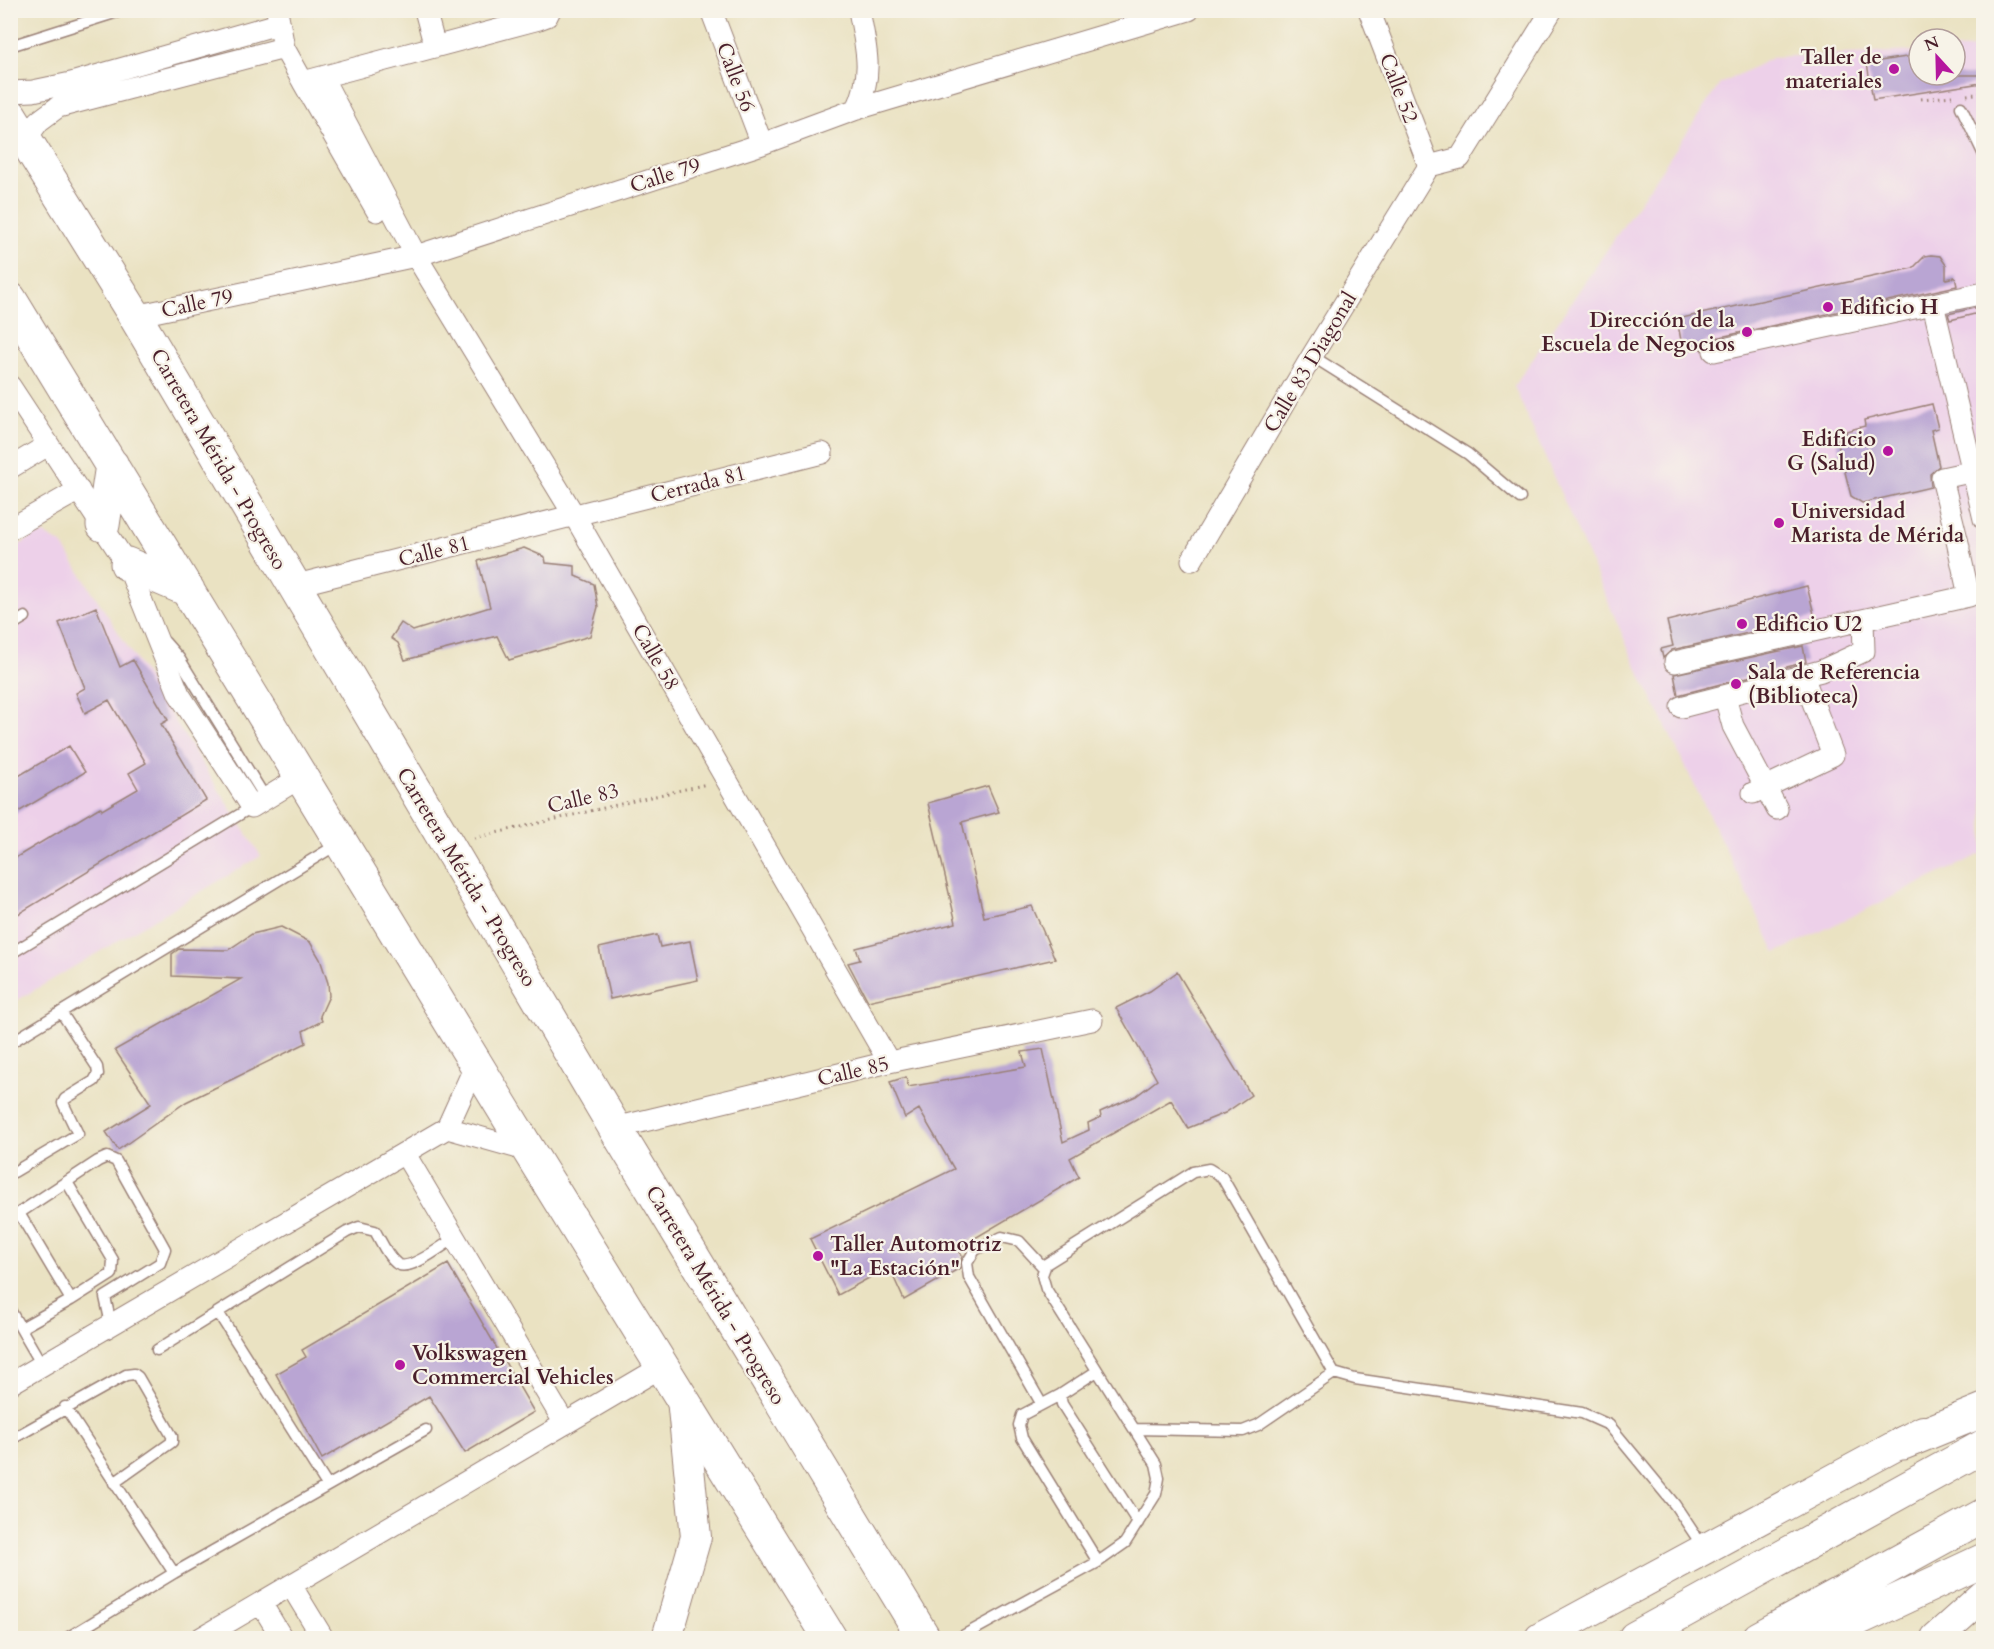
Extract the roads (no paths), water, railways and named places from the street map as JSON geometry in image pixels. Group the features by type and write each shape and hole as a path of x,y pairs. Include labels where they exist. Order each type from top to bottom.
{"highway":[{"name":"Carretera Mérida - Progreso","path":"18,128 135,316 615,1128 924,1638"},
{"path":"11,299 529,1151 830,1638"},
{"path":"103,525 112,465"},
{"path":"127,564 188,590"},
{"path":"1903,1443 1983,1410"},
{"path":"1635,1638 1983,1446"},
{"path":"1759,1638 1983,1515"},
{"path":"1817,1638 1983,1560"}],"main road":[{"path":"1540,1638 1983,1398"},
{"path":"667,1638 696,1537 682,1399"},
{"path":"1936,1638 1983,1595"}],"street":[{"path":"425,10 435,47"},
{"path":"313,80 539,19 547,16 550,10"},
{"name":"Calle 56","path":"711,10 762,144"},
{"path":"857,109 867,88 869,66 860,10"},
{"name":"Calle 79","path":"135,316 410,257 762,144 857,109 1189,10"},
{"name":"Calle 52","path":"1369,10 1429,166"},
{"path":"1429,166 1460,158 1551,10"},
{"path":"10,92 33,91 71,83 278,17"},
{"name":"Calle 58","path":"278,17 284,48 313,80 410,257 574,515 889,1062"},
{"path":"18,128 39,121 58,107 284,48"},
{"name":"Calle 83 Diagonal","path":"1192,560 1312,356 1429,166"},
{"path":"1714,351 1983,293"},
{"path":"1933,304 1978,470 1983,519"},
{"path":"10,386 127,564 179,694 259,803 301,777"},
{"path":"10,468 48,445"},
{"name":"Cerrada 81","path":"574,515 822,453"},
{"path":"1675,662 1969,596 1942,478 1978,470"},
{"path":"10,529 79,490"},
{"name":"Calle 81","path":"293,586 574,515"},
{"path":"1681,707 1821,671 1864,651 1863,620"},
{"path":"1753,793 1833,755 1803,676"},
{"path":"1725,697 1733,726 1777,809"},
{"name":"Calle 85","path":"615,1128 889,1062 1092,1020"},
{"path":"10,1384 447,1128 476,1064"},
{"path":"447,1128 529,1151"},
{"path":"405,1154 565,1424"},
{"path":"201,1638 262,1605 663,1366"},
{"path":"292,1587 323,1638"},
{"path":"262,1605 282,1638"},
{"path":"1951,1638 1969,1622 1983,1619"}],"lane":[{"path":"10,46 124,10"},
{"path":"1961,107 1983,155"},
{"path":"1312,356 1468,454 1520,498"},
{"path":"10,626 25,617"},
{"path":"10,954 259,803"},
{"path":"10,1043 341,842"},
{"path":"12,1171 78,1134 63,1103 65,1099 94,1081 98,1074 97,1067 61,1012"},
{"path":"71,1300 15,1216 107,1157 116,1161 165,1249 160,1263 105,1297 111,1324"},
{"path":"962,1638 1098,1562 1125,1543 1156,1494 1159,1478 1156,1464 1046,1289 1042,1275 1046,1264 1193,1172 1209,1169 1222,1177 1334,1373 1355,1379 1582,1413 1609,1425 1675,1505 1705,1550"},
{"path":"21,1328 112,1274 114,1268 113,1260 67,1182"},
{"path":"157,1350 219,1314 346,1232 359,1227 375,1231 396,1264 404,1267 415,1263 455,1238"},
{"path":"1041,1403 969,1277 967,1263 975,1250 1002,1237 1019,1241 1044,1268"},
{"path":"10,1310 42,1365"},
{"path":"219,1314 327,1485"},
{"path":"1097,1371 1060,1395 1022,1415 1019,1425 1022,1438 1098,1562"},
{"path":"1134,1429 1243,1431 1258,1425 1334,1373"},
{"path":"10,1440 65,1407 126,1375 134,1374 138,1377 172,1436 172,1442 114,1483"},
{"path":"1060,1395 1062,1404 1138,1523"},
{"path":"65,1407 174,1574"},
{"path":"68,1638 327,1485 426,1430"}],"place":[{"name":"Taller de materiales","path":"1894,69"},
{"name":"Edificio H","path":"1828,307"},
{"name":"Dirección de la Escuela de Negocios","path":"1747,332"},
{"name":"Edificio G (Salud)","path":"1888,451"},
{"name":"Universidad Marista de Mérida","path":"1779,523"},
{"name":"Edificio U2","path":"1742,624"},
{"name":"Sala de Referencia (Biblioteca)","path":"1736,684"},
{"name":"Taller Automotriz \"La Estación\"","path":"818,1256"},
{"name":"Volkswagen Commercial Vehicles","path":"400,1365"}]}
